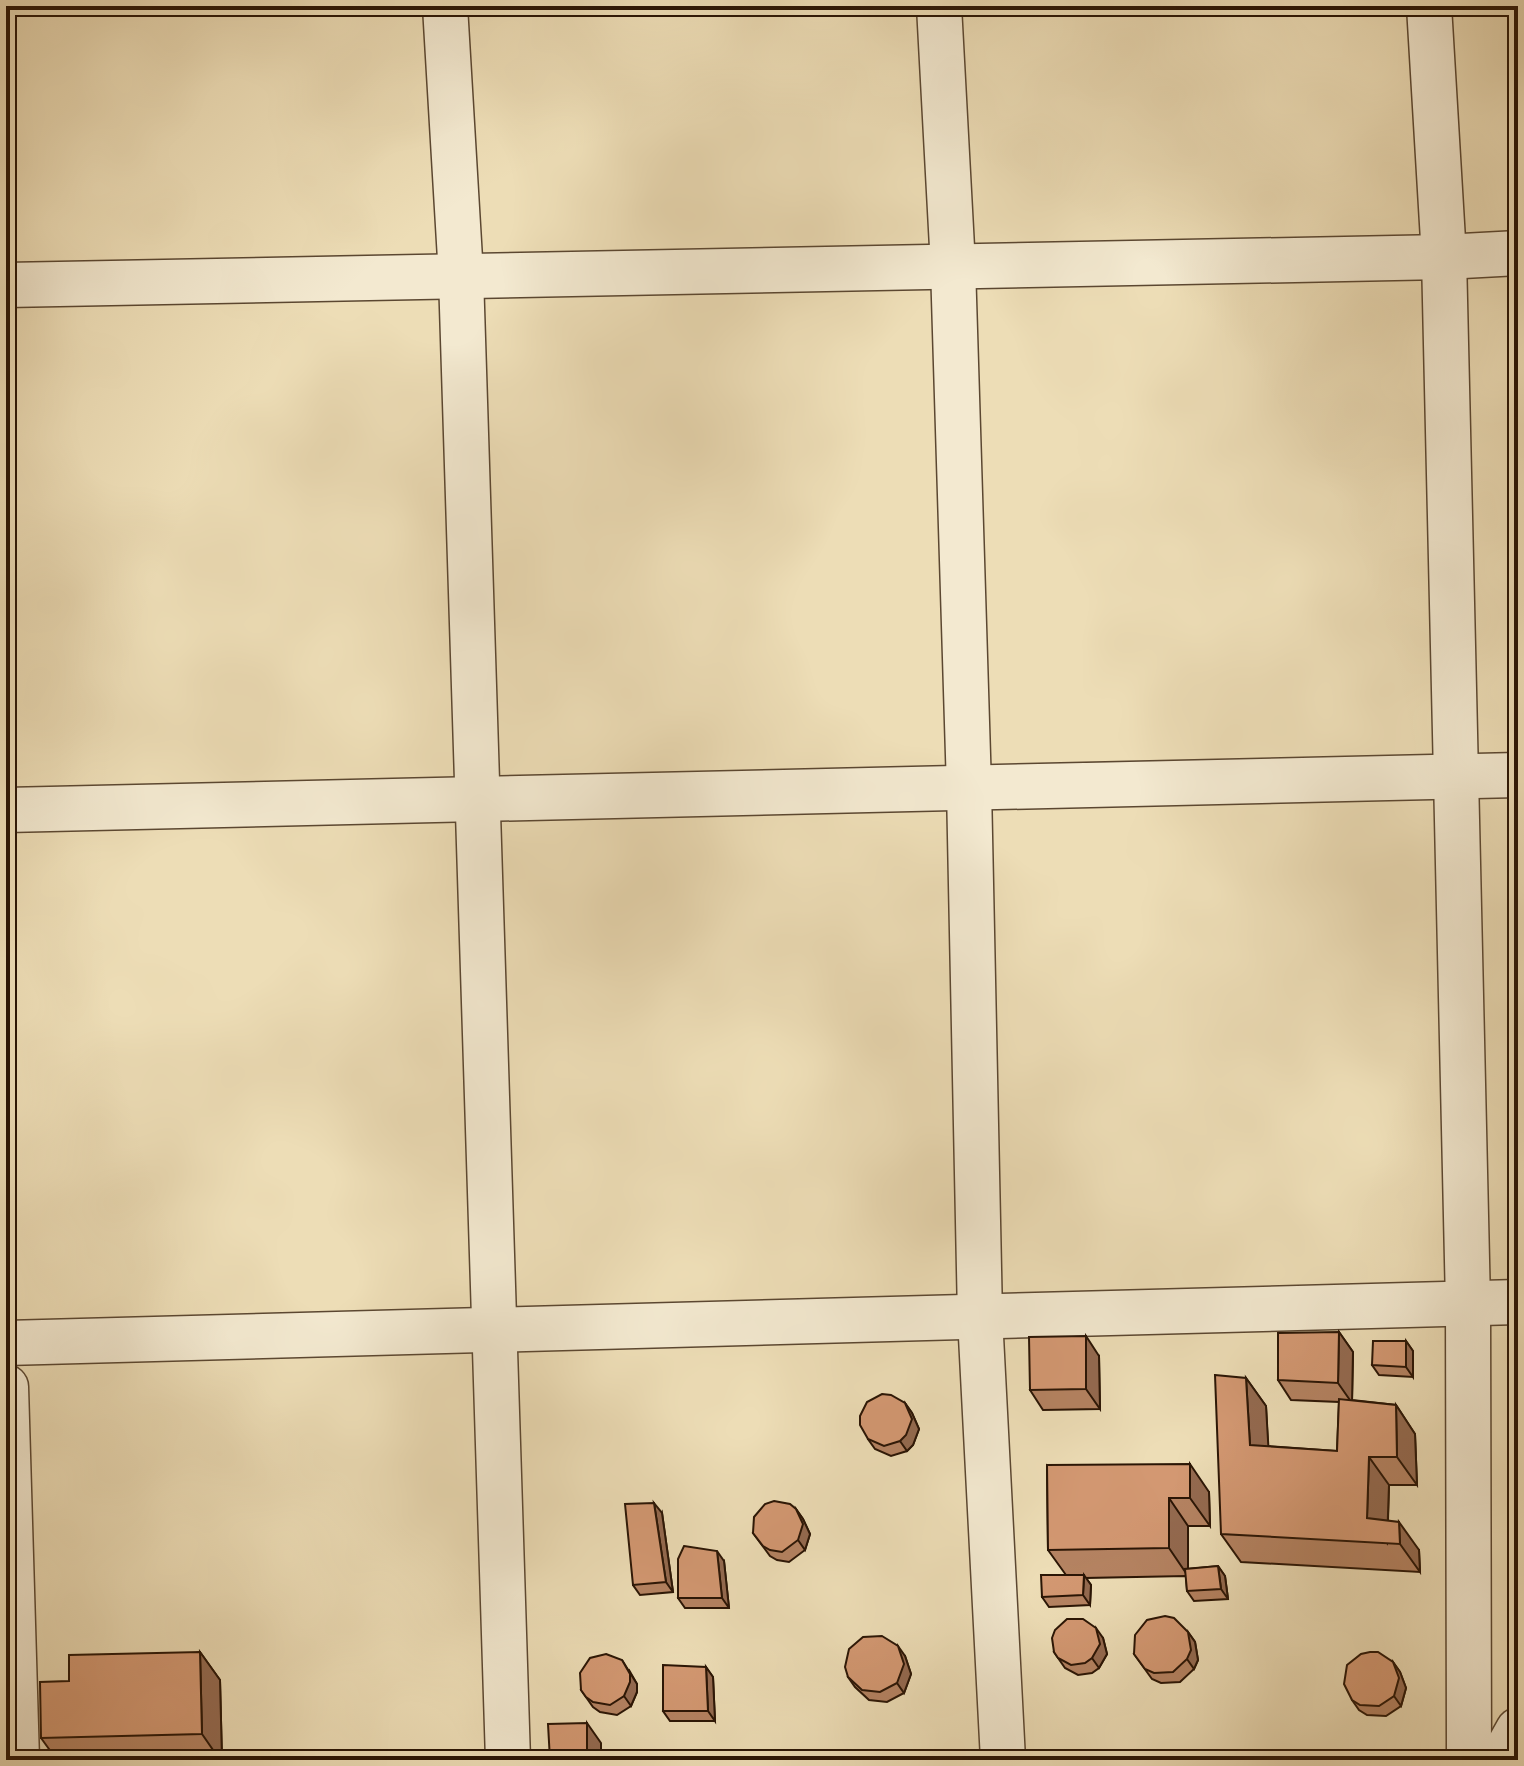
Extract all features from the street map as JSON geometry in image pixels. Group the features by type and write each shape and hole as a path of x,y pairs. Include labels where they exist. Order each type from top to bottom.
{"street":[{"path":"445,6 461,276 508,1760"},
{"path":"939,6 953,266 969,788 980,1317 1003,1760"},
{"path":"1429,6 1444,257 1456,776 1468,1304 1469,1760"},
{"path":"6,285 1444,257 1518,253"},
{"path":"6,810 1518,775"},
{"path":"6,1343 1518,1302"},
{"path":"6,1387 17,1760"},
{"path":"1501,1760 1518,1730"}],"building":[{"path":"1339,1332 1338,1383 1278,1380 1278,1333"},
{"path":"1086,1336 1086,1389 1030,1390 1029,1337"},
{"path":"1373,1341 1406,1341 1406,1367 1372,1365"},
{"path":"1215,1375 1246,1378 1250,1445 1337,1451 1339,1399 1396,1405 1397,1457 1369,1457 1367,1518 1399,1522 1400,1544 1221,1534"},
{"path":"882,1394 905,1403 912,1419 900,1441 884,1446 868,1439 860,1425 860,1416 867,1402"},
{"path":"1190,1464 1190,1498 1169,1498 1169,1548 1048,1550 1047,1465"},
{"path":"774,1501 790,1504 803,1524 798,1540 782,1552 763,1546 753,1533 754,1517 765,1504"},
{"path":"654,1503 666,1582 633,1585 625,1504"},
{"path":"684,1546 717,1551 722,1598 678,1598 678,1559"},
{"path":"1218,1566 1221,1589 1187,1591 1185,1569"},
{"path":"1041,1575 1084,1575 1083,1595 1042,1597"},
{"path":"1165,1616 1174,1618 1188,1632 1191,1650 1187,1659 1173,1672 1154,1673 1145,1669 1134,1654 1135,1635 1147,1620"},
{"path":"1067,1619 1083,1619 1096,1628 1100,1644 1085,1663 1071,1665 1054,1652 1052,1638 1055,1630"},
{"path":"882,1636 898,1646 904,1664 897,1683 880,1692 862,1690 848,1677 845,1667 849,1649 863,1637"},
{"path":"200,1652 202,1734 41,1738 40,1682 69,1681 69,1655"},
{"path":"1378,1652 1393,1662 1399,1678 1394,1696 1379,1706 1360,1705 1352,1700 1344,1684 1347,1665 1361,1654"},
{"path":"606,1654 622,1660 630,1674 624,1696 610,1705 593,1702 581,1690 580,1673 590,1658"},
{"path":"663,1665 706,1667 708,1711 663,1711"},
{"path":"587,1723 587,1760 550,1760 548,1724"},
{"path":"1135,1751 1147,1754 1153,1760 1124,1760"}]}
